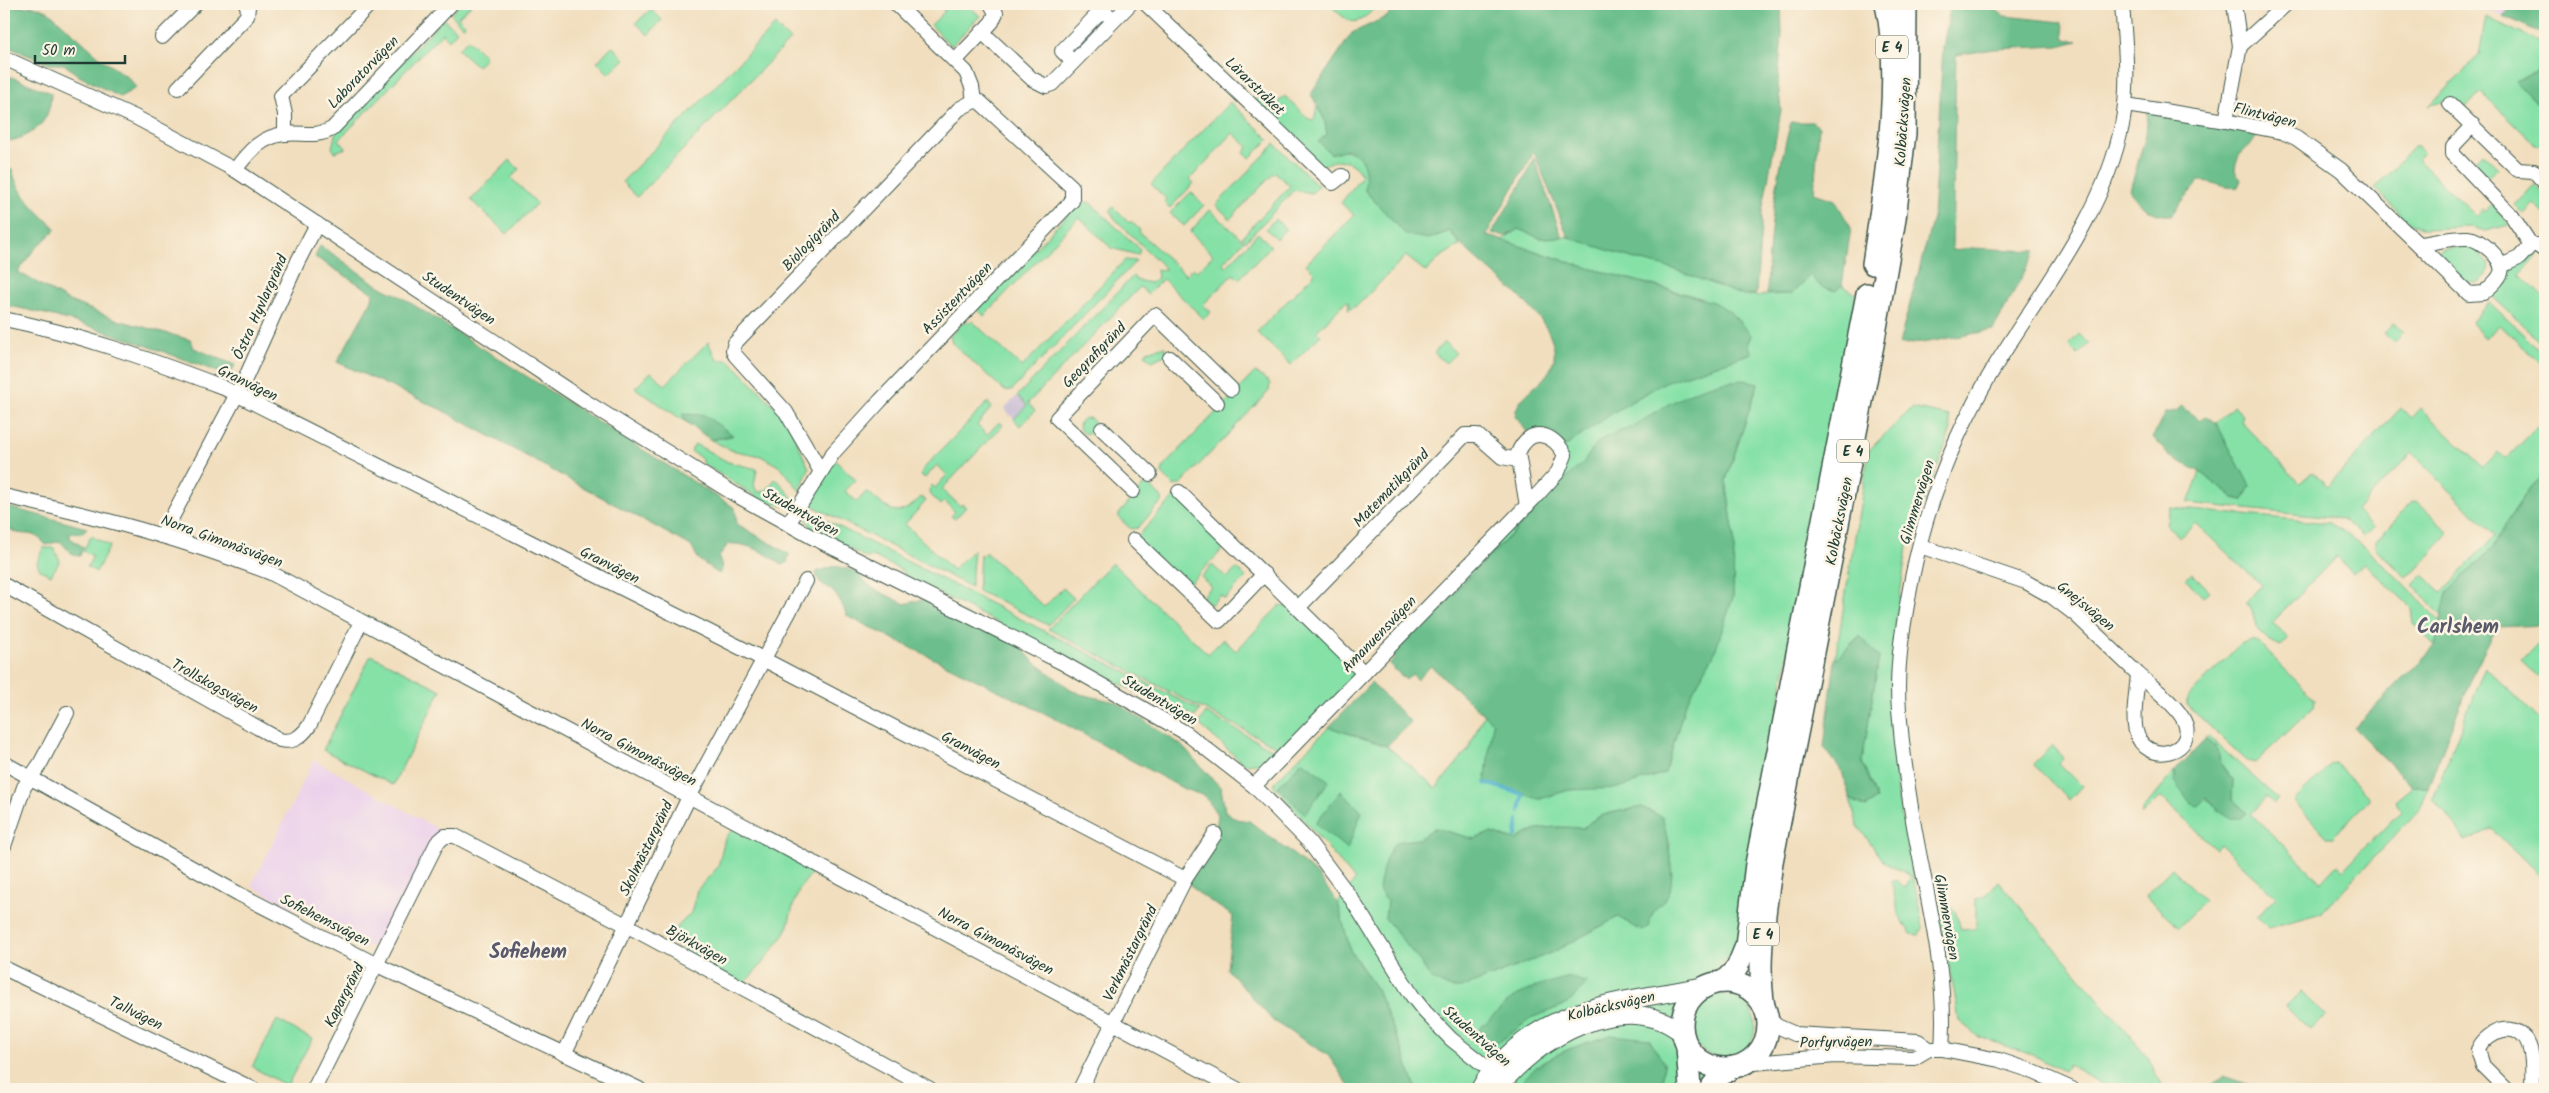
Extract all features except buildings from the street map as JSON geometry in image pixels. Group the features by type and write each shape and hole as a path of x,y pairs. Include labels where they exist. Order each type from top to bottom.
{"highway":[{"name":"Kolbäcksvägen","path":"1716,984 1737,968 1746,946 1758,855 1873,264 1885,175 1891,99 1892,49 1886,4"},
{"name":"Kolbäcksvägen","path":"1766,1012 1761,991 1762,947 1772,862 1873,345 1895,219 1905,133 1906,4"},
{"path":"1716,984 1738,984 1752,992 1766,1012"},
{"name":"E 4","path":"1690,1089 1683,1016 1690,1000 1716,984"},
{"name":"E 4","path":"1710,1089 1722,1075 1759,1052 1766,1039 1766,1012"},
{"path":"1685,1040 1700,1060 1717,1067 1738,1066"}],"main road":[{"name":"Kolbäcksvägen","path":"1498,1081 1522,1042 1563,1017 1589,1008 1716,984"},
{"name":"Kolbäcksvägen","path":"1480,1089 1498,1081 1536,1048 1557,1035 1586,1024 1619,1017 1648,1017 1674,1026 1685,1040"}],"street":[{"path":"162,38 194,4"},
{"path":"178,88 246,16 248,7 246,4"},
{"path":"285,134 285,114 281,96 370,4"},
{"name":"Laboratorvägen","path":"235,170 253,148 272,137 285,134 315,135 332,129 451,4"},
{"path":"896,4 956,60 966,72 972,87 974,101"},
{"path":"956,60 995,17 996,13 991,4"},
{"path":"982,32 1040,85 1052,84 1130,4"},
{"name":"Lärarstråket","path":"1146,4 1333,183 1342,176"},
{"name":"Glimmervägen","path":"1936,1049 1945,1012 1936,941 1912,819 1898,708 1904,628 1920,546 1942,472 1970,409 2089,216 2114,154 2126,105 2126,48 2122,4"},
{"path":"2226,121 2240,46 2234,4"},
{"path":"2240,46 2286,4"},
{"name":"Studentvägen","path":"4,58 129,114 235,170 591,406 736,495 788,524 1128,698 1186,733 1254,786 1309,842 1333,871 1413,997 1451,1039 1498,1081"},
{"name":"Assistentvägen","path":"788,524 820,470 880,400 1072,201 1072,187 986,106 974,101"},
{"name":"Biologigränd","path":"820,470 786,412 735,355 733,350 735,343 959,109 974,101"},
{"path":"2450,104 2518,170 2534,171 2545,182"},
{"name":"Flintvägen","path":"2126,105 2226,121 2282,132 2296,138 2341,170 2470,294 2477,295 2489,288 2501,273 2502,266 2519,258 2531,245"},
{"path":"2472,125 2453,146 2453,154 2512,216 2531,245 2537,245 2545,251"},
{"name":"Östra Hyvlargränd","path":"162,536 237,395 316,224"},
{"path":"2418,244 2468,238 2478,241 2502,266"},
{"name":"Geografigränd","path":"1133,491 1057,418 1155,315 1232,389"},
{"name":"Granvägen","path":"4,319 60,331 150,360 237,395 763,659 1185,879"},
{"path":"1170,358 1217,404"},
{"path":"1102,429 1150,474"},
{"name":"Matematikgränd","path":"1298,608 1465,435 1478,435 1502,457 1518,460"},
{"name":"Amanuensvägen","path":"1254,786 1527,506 1558,472 1565,455 1551,438 1538,435 1531,437 1521,446 1518,460"},
{"path":"1518,460 1527,506"},
{"path":"1179,492 1364,673"},
{"name":"Norra Gimonäsvägen","path":"4,496 78,513 162,536 271,573 1237,1089"},
{"path":"1134,540 1220,621 1264,574"},
{"name":"Gnejsvägen","path":"1920,546 2026,582 2055,599 2097,634 2179,713 2186,727 2185,739 2180,746 2169,753 2154,752 2148,748 2135,730 2138,674"},
{"name":"Skolmästargränd","path":"564,1054 689,797 806,581"},
{"name":"Trollskogsvägen","path":"4,585 105,644 280,740 287,741 299,737 309,726 361,622"},
{"path":"4,846 24,787 40,764 67,713"},
{"name":"Sofiehemsvägen","path":"4,763 239,894 376,965 638,1089"},
{"name":"Verkmästargränd","path":"1080,1089 1185,879 1215,834"},
{"name":"Kapargränd","path":"314,1089 438,843 446,836"},
{"name":"Björkvägen","path":"446,836 455,836 626,925 930,1089"},
{"name":"Tallvägen","path":"4,968 253,1089"},
{"name":"Porfyrvägen","path":"1766,1012 1778,1026 1796,1034 1918,1041 1936,1049 1999,1060 2030,1070 2072,1089"},
{"path":"2506,1089 2482,1066 2478,1050 2487,1037 2504,1029 2518,1033 2529,1046 2532,1062 2532,1089"},
{"name":"Porfyrvägen","path":"1738,1066 1835,1056 1914,1058 1936,1049"}],"shaded area":[{"path":"2480,4 2512,4 2504,16"},
{"path":"1017,396 1027,405 1014,419 1004,409"},
{"path":"314,760 438,829 379,943 366,947 251,886"}],"green space":[{"path":"4,4 19,7 33,6 48,11 104,61 130,79 136,88 120,97 79,76 64,64 49,64 4,45"},
{"path":"460,4 472,4 458,17 465,24 463,27 451,14"},
{"path":"944,4 967,4 980,16 951,46 931,25 944,12"},
{"path":"1329,4 1379,4 1359,21 1354,22 1344,17"},
{"path":"1393,4 1781,4 1782,34 1778,83 1781,110 1762,212 1756,294 1744,296 1671,268 1638,260 1568,237 1534,152 1486,235 1578,265 1713,302 1729,311 1751,335 1748,343 1752,353 1663,383 1614,412 1562,449 1531,437 1515,416 1521,400 1546,375 1554,358 1552,341 1544,324 1530,307 1462,245 1450,231 1428,239 1406,235 1365,191 1365,171 1362,161 1347,149 1331,154 1318,142 1327,134 1324,118 1311,94 1352,33 1388,16"},
{"path":"1951,4 1988,4 2004,16 2062,22 2065,39 2078,41 2058,46 1994,49 1956,55 1952,250 1972,248 2036,251 1993,330 1922,343 1899,344 1933,218 1943,48"},
{"path":"2512,4 2545,4 2545,35 2504,16"},
{"path":"651,9 662,20 648,35 636,23"},
{"path":"2486,17 2545,45 2545,68 2515,81 2545,112 2545,140 2537,146 2482,93 2462,110 2450,99 2429,106 2479,55"},
{"path":"443,19 457,31 449,40 442,33 339,140 346,148 335,152 332,148 336,131"},
{"path":"775,25 790,40 637,197 622,182"},
{"path":"468,39 484,55 484,60 477,66 458,49"},
{"path":"612,46 625,59 609,74 597,62"},
{"path":"2545,68 2545,112 2515,81"},
{"path":"4,74 51,93 48,113 44,121 31,133 4,142"},
{"path":"1261,94 1273,106 1285,96 1309,119 1314,120 1317,107 1324,118 1327,134 1319,143 1358,154 1367,168 1365,191 1428,239 1450,231 1460,245 1439,258 1426,272 1406,256 1358,305 1348,310 1349,303 1346,301 1317,331 1321,335 1291,365 1257,332 1315,273 1306,264 1354,215 1341,203 1362,176 1352,165 1342,160 1330,162 1318,169 1251,104"},
{"path":"1230,102 1269,139 1250,158 1244,153 1248,147 1233,133 1190,179 1194,183 1170,208 1164,202 1166,199 1151,184"},
{"path":"2148,110 2260,128 2255,140 2242,152 2236,163 2235,171 2241,180 2238,187 2233,188 2199,181 2171,215 2152,212 2142,205 2130,190 2146,135"},
{"path":"1791,122 1812,122 1819,127 1814,193 1835,200 1851,228 1842,285 1835,291 1819,285 1810,275 1792,294 1767,294 1774,207 1781,163"},
{"path":"1275,144 1319,186 1312,193 1294,190 1246,241 1242,237 1290,186 1275,172 1230,219 1216,205"},
{"path":"2415,145 2423,153 2417,159 2476,216 2483,209 2486,211 2493,204 2509,225 2486,231 2470,227 2423,229 2406,220 2375,188"},
{"path":"2483,153 2498,168 2488,178 2473,163"},
{"path":"1534,158 1562,237 1540,238 1518,229 1506,236 1492,233 1526,176"},
{"path":"510,160 519,169 511,178 537,203 507,234 471,200"},
{"path":"4,168 12,170 24,195 56,229 33,251 18,272 69,301 118,320 191,340 194,348 235,365 229,376 90,326 4,305"},
{"path":"2534,185 2545,196 2545,215 2534,204 2524,214 2515,205"},
{"path":"1191,192 1204,205 1184,226 1170,213"},
{"path":"1089,202 1140,249 1138,255 1111,248 1079,217 984,316 977,309 1079,203"},
{"path":"1113,207 1129,223 1131,221 1140,230 1139,232 1186,275 1193,268 1197,271 1213,255 1190,232 1210,210 1244,241 1223,263 1226,267 1258,233 1271,246 1239,279 1233,274 1203,305 1211,312 1204,319 1163,279 1148,294 1140,287 1028,403 1035,411 1020,426 1014,419 1027,405 1017,396 1133,276 1136,280 1150,283 1158,278 1157,270 1166,269 1115,219 1110,210"},
{"path":"1275,219 1286,229 1276,239 1266,229"},
{"path":"1518,229 1540,238 1568,237 1638,260 1671,268 1744,296 1792,294 1810,275 1835,291 1842,285 1856,294 1746,877 1738,947 1699,988 1682,1033 1703,1079 1700,1089 1662,1089 1664,1063 1571,1048 1540,1063 1517,1089 1416,1089 1377,990 1350,950 1338,903 1355,880 1273,784 1329,727 1387,746 1436,788 1468,750 1484,714 1493,723 1485,783 1539,799 1569,790 1665,773 1685,705 1714,654 1733,597 1734,537 1726,480 1758,384 1740,382 1708,387 1692,393 1633,427 1603,439 1594,447 1583,464 1546,496 1526,519 1392,654 1558,472 1562,449 1614,412 1663,383 1752,353 1748,343 1751,335 1736,318 1701,298 1578,265 1502,240","holes":["1642,807 1670,843 1669,858 1672,875 1649,921 1630,923 1618,917 1553,952 1490,977 1431,979 1422,964 1385,918 1396,842 1419,839 1434,828 1475,839 1491,833 1516,840 1541,829 1557,827 1584,828 1590,822 1603,815","1586,983 1567,1004 1533,1017 1499,1042 1485,1042"]},
{"path":"320,246 377,285 398,295 735,508 737,524 789,554 787,563 782,565 764,553 750,547 728,544 719,557 722,568 719,574 699,560 691,546 440,409 337,362 372,300 373,293 315,257"},
{"path":"2466,246 2477,249 2489,265 2487,275 2478,283 2465,282 2438,255 2443,249"},
{"path":"2535,250 2539,255 2520,274 2545,299 2545,346 2492,296 2506,280 2516,263"},
{"path":"1125,260 1136,261 1012,390 1005,391 952,343 950,336 963,323 972,321 1022,367"},
{"path":"2489,302 2545,355 2545,368 2500,325 2485,338 2471,323"},
{"path":"2394,323 2404,332 2394,343 2384,333"},
{"path":"2079,334 2089,344 2078,355 2068,345"},
{"path":"708,342 717,360 729,360 786,418 809,468 800,491 782,468 761,456 731,450 711,440 732,436 683,414 686,422 635,388 651,372 665,385"},
{"path":"1444,342 1456,353 1446,363 1434,353"},
{"path":"1165,347 1167,354 1152,361 1145,355 1147,351"},
{"path":"1255,372 1270,383 1269,391 1181,484 1174,486 1162,474 1163,467"},
{"path":"1743,380 1758,383 1726,480 1734,537 1733,597 1714,654 1685,705 1665,773 1618,788 1569,790 1539,799 1485,783 1493,723 1431,666 1417,680 1412,674 1406,680 1389,664 1395,658 1392,654 1526,520 1536,505 1583,463 1597,443 1610,435 1632,427 1667,405 1699,389 1723,382"},
{"path":"988,402 991,408 977,425 987,435 999,422 1003,425 942,489 960,506 962,504 966,507 955,519 951,516 955,512 944,501 940,505 929,490 932,485 935,488 947,475 937,465 925,478 921,475 923,469"},
{"path":"2182,406 2200,421 2206,416 2216,423 2250,486 2243,500 2234,498 2200,472 2169,456 2153,437 2165,413 2176,411"},
{"path":"2233,406 2243,415 2241,422 2300,483 2312,472 2328,486 2401,408 2411,418 2420,408 2483,467 2498,452 2506,459 2545,419 2545,474 2529,489 2505,524 2493,548 2447,592 2442,616 2413,585 2423,575 2442,592 2495,535 2412,453 2356,511 2374,528 2364,537 2342,519 2188,503 2200,472 2234,498 2243,500 2250,486 2216,423"},
{"path":"1912,408 1949,416 1951,430 1907,548 1892,648 1891,729 1899,803 1923,928 1919,935 1911,934 1898,913 1892,882 1895,880 1906,888 1911,876 1885,863 1858,826 1850,799 1866,807 1877,799 1862,762 1879,657 1859,636 1835,660 1869,450"},
{"path":"682,414 704,415 733,435 711,440 686,422"},
{"path":"1087,418 1093,420 1095,426 1093,432 1087,434 1081,432 1079,426 1081,420"},
{"path":"695,444 728,462 757,469 754,486 758,492 766,491 776,478 795,501 784,506 762,500 702,463 702,459 691,451"},
{"path":"835,460 856,480 845,491 857,502 867,491 881,504 894,511 906,509 921,497 926,501 905,524 953,570 974,549 971,587 809,504"},
{"path":"2545,474 2545,625 2497,627 2472,675 2428,787 2413,787 2354,728 2435,646 2447,592 2493,548 2505,524 2529,489"},
{"path":"1143,486 1150,486 1162,498 1162,501 1138,528 1131,529 1119,518 1119,514"},
{"path":"1179,492 1230,542 1185,588 1134,540"},
{"path":"2416,501 2447,531 2447,536 2415,571 2406,577 2375,548 2376,541 2412,502"},
{"path":"4,506 87,528 82,533 70,533 70,538 83,547 80,556 73,555 60,541 46,545 36,536 15,532 10,529 4,533"},
{"path":"2170,508 2329,523 2374,555 2441,622 2435,646 2414,623 2412,608 2364,563 2353,573 2336,557 2272,622 2289,638 2281,646 2274,643 2258,629 2252,611 2246,603 2261,585 2195,523 2180,537 2166,525"},
{"path":"806,510 1200,710 1195,717 1179,708 1174,711 906,577 903,571 873,556 867,558 810,527 805,514"},
{"path":"91,536 110,546 96,572 87,567 93,556 83,551"},
{"path":"43,548 54,548 60,561 51,575 40,570 37,563"},
{"path":"986,552 1044,607 1063,588 1074,598 1048,625 978,591 980,554 983,556"},
{"path":"1112,563 1208,654 1223,639 1236,651 1280,605 1298,608 1364,673 1287,752 1048,629"},
{"path":"1212,565 1227,578 1237,568 1246,577 1225,599 1220,595 1211,605 1202,597 1211,587 1201,577"},
{"path":"835,566 855,571 872,588 905,604 931,597 1015,640 1033,661 1069,688 1080,694 1116,702 1181,745 1221,788 1225,811 1236,819 1249,821 1294,855 1318,876 1338,903 1350,950 1377,990 1416,1089 1351,1089 1328,1055 1273,1021 1227,969 1233,916 1198,893 1185,879 1215,834 1218,816 1205,796 1184,789 1050,716 847,616 838,597 821,583 817,577 816,572"},
{"path":"2192,573 2210,591 2203,597 2185,579"},
{"path":"1860,636 1879,657 1862,762 1877,799 1866,807 1850,799 1842,771 1824,747 1835,660"},
{"path":"2545,636 2545,682 2522,660"},
{"path":"2252,640 2260,644 2315,700 2314,707 2255,763 2247,761 2187,705 2187,698 2240,644"},
{"path":"371,655 441,690 393,785 323,750"},
{"path":"2485,666 2545,725 2545,880 2492,829 2465,841 2455,825 2433,799"},
{"path":"1371,683 1411,722 1387,746 1329,727"},
{"path":"1206,713 1277,752 1262,763 1244,764 1199,724"},
{"path":"2208,736 2278,799 2274,804 2267,797 2251,814 2321,882 2338,864 2343,870 2401,812 2396,801 2413,787 2428,787 2418,811 2321,913 2268,928 2257,917 2276,897 2220,844 2216,849 2160,797 2141,816 2142,810 2175,771 2175,781 2216,806 2247,813 2232,799 2233,780 2221,764 2220,754 2215,746 2206,739"},
{"path":"2206,739 2217,750 2224,770 2233,780 2232,799 2247,813 2240,819 2230,819 2206,798 2198,806 2191,804 2175,781 2175,771"},
{"path":"2052,745 2064,758 2059,763 2082,786 2069,800 2033,764"},
{"path":"1302,761 1329,781 1305,814 1278,787"},
{"path":"2335,763 2367,794 2369,799 2333,837 2327,837 2294,801 2331,764"},
{"path":"1341,791 1362,812 1347,849 1315,823"},
{"path":"1642,807 1662,817 1672,873 1668,895 1654,911 1650,920 1650,926 1642,931 1618,917 1553,952 1461,988 1451,988 1431,979 1422,964 1385,918 1387,901 1379,890 1384,865 1396,842 1419,839 1435,828 1474,839 1490,833 1516,840 1541,829 1557,827 1584,828 1590,822 1604,815"},
{"path":"738,823 818,865 800,888 786,932 758,969 740,987 671,942 677,927 691,913 697,890 718,867 725,838"},
{"path":"2172,868 2205,901 2179,927 2145,896"},
{"path":"1998,881 2148,1057 2163,1089 2104,1089 2099,1083 2069,1064 2063,1071 2035,1056 1979,1037 1959,1021 1938,901 1944,902 1952,908 1961,930 1976,929 1976,899 1986,896"},
{"path":"1570,977 1587,983 1567,1004 1533,1017 1499,1042 1485,1042 1474,1034 1512,998 1537,986"},
{"path":"2302,991 2326,1015 2310,1031 2286,1007"},
{"path":"1723,994 1735,997 1746,1003 1752,1014 1755,1026 1752,1038 1746,1049 1735,1055 1723,1058 1711,1055 1700,1049 1694,1038 1691,1026 1694,1014 1700,1003 1711,997"},
{"path":"277,1020 312,1039 287,1086 252,1067"},
{"path":"1611,1035 1649,1039 1664,1063 1662,1089 1517,1089 1535,1068 1547,1060 1572,1048"},
{"path":"2223,1076 2261,1089 2205,1089"}],"waterway":[{"path":"1485,783 1523,794 1520,811"},
{"path":"1516,836 1518,820"}],"district":[{"name":"Carlshem","path":"2458,626"},
{"name":"Sofiehem","path":"528,951"}]}
